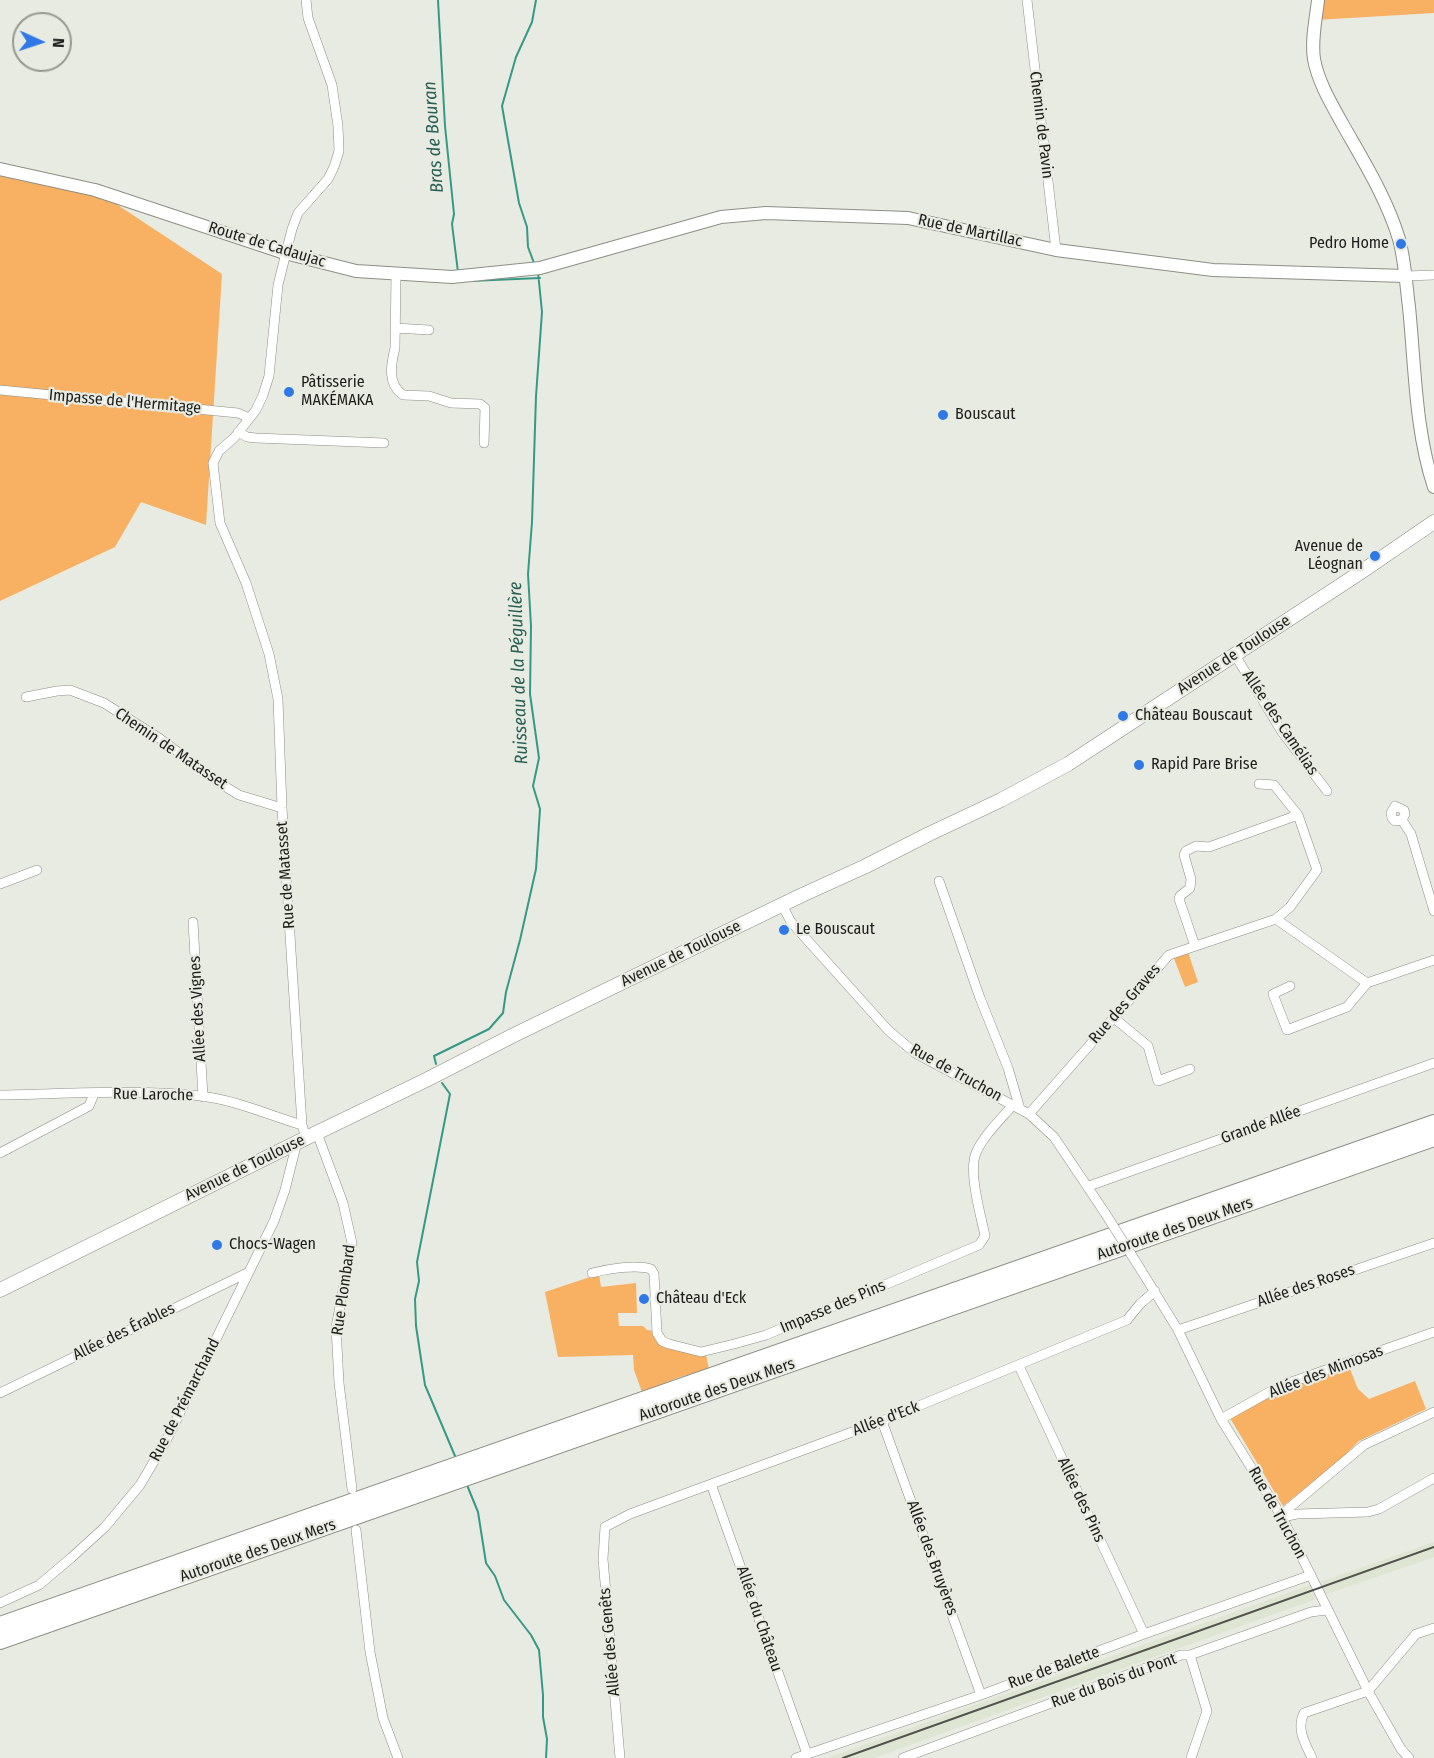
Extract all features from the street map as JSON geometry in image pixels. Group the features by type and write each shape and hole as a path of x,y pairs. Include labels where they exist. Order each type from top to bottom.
{"highway":[{"name":"Autoroute des Deux Mers","path":"0,1625 1434,1123"},
{"name":"Autoroute des Deux Mers","path":"0,1641 1434,1138"}],"main road":[{"name":"Avenue de Toulouse","path":"0,1290 305,1134 426,1080 782,904 867,866 1001,800 1068,764 1434,522"}],"street":[{"name":"Rue de Matasset","path":"305,1134 282,808 278,699 269,654 246,583 220,523 213,463 219,451 249,418 263,395 269,376 278,285 285,253 298,213 328,179 339,151 332,85 311,26 306,0"},
{"name":"Chemin de Pavin","path":"1027,0 1056,250"},
{"path":"1318,0 1313,44 1314,60 1334,110 1389,209 1399,240 1406,276 1421,429 1428,470 1434,487"},
{"name":"Route de Cadaujac","path":"0,169 95,190 285,253 356,271 453,277 540,268"},
{"name":"Rue de Martillac","path":"540,268 721,217 766,213 908,218 1056,250 1213,270 1406,276"},
{"path":"396,273 391,378 397,391 403,395 429,396 451,403 480,404 485,408 484,443"},
{"path":"1406,276 1434,275"},
{"path":"395,328 429,330"},
{"name":"Impasse de l'Hermitage","path":"0,390 238,413 249,418"},
{"path":"238,432 256,438 384,443"},
{"name":"Allée des Camélias","path":"1235,655 1282,732 1327,791"},
{"name":"Chemin de Matasset","path":"26,698 70,690 104,703 159,738 239,795 282,808"},
{"path":"1259,784 1274,785 1298,815 1317,870 1290,907 1275,919 1367,983"},
{"path":"1195,946 1179,899 1190,888 1191,883 1184,855 1186,851 1196,846 1209,847 1298,815"},
{"path":"1402,820 1411,834 1434,911"},
{"path":"0,884 37,870"},
{"path":"939,880 980,998 1008,1068 1017,1107"},
{"name":"Rue de Truchon","path":"782,904 791,922 888,1030 915,1053 1029,1114 1054,1137 1089,1186 1178,1330 1221,1419 1282,1517 1368,1691 1401,1749 1409,1758"},
{"name":"Rue des Graves","path":"1029,1114 1169,955 1275,919"},
{"name":"Allée des Vignes","path":"193,922 203,1097"},
{"path":"1290,986 1273,994 1287,1030 1347,1007 1367,983 1434,960"},
{"path":"1114,1018 1148,1046 1158,1081 1190,1069"},
{"name":"Grande Allée","path":"1089,1186 1434,1063"},
{"path":"0,1153 89,1106 94,1094"},
{"name":"Rue Laroche","path":"0,1095 162,1094 203,1097 229,1102 305,1134"},
{"name":"Impasse des Pins","path":"592,1273 610,1269 644,1267 651,1269 654,1274 657,1334 662,1341 669,1344 701,1352 766,1335 979,1245 986,1236 974,1180 975,1154 993,1129 1017,1107"},
{"name":"Rue de Prémarchand","path":"0,1603 39,1585 105,1527 140,1485 166,1442 274,1221 305,1134"},
{"name":"Rue Plombard","path":"305,1134 343,1203 352,1243 336,1327 339,1383 352,1489"},
{"name":"Allée des Roses","path":"1178,1330 1434,1243"},
{"name":"Allée des Érables","path":"0,1393 249,1272"},
{"name":"Allée d'Eck","path":"605,1527 630,1514 882,1421 1127,1320 1155,1291"},
{"name":"Allée des Mimosas","path":"1221,1419 1280,1386 1434,1332"},
{"name":"Allée des Pins","path":"1019,1365 1144,1634"},
{"path":"1282,1517 1289,1508 1364,1445 1434,1412"},
{"name":"Allée des Bruyères","path":"882,1421 981,1695"},
{"path":"1282,1517 1297,1514 1368,1512 1379,1509 1434,1478"},
{"name":"Allée du Château","path":"711,1484 807,1754"},
{"name":"Allée des Genêts","path":"605,1527 603,1559 620,1758"},
{"path":"356,1530 370,1652 383,1718 398,1758"},
{"name":"Rue de Balette","path":"796,1758 981,1695 1311,1575"},
{"name":"Rue du Bois du Pont","path":"903,1758 1181,1655 1190,1655 1311,1612 1326,1610"},
{"path":"1312,1758 1300,1730 1300,1720 1304,1713 1368,1691 1416,1634 1434,1628"},
{"path":"1190,1655 1207,1711 1191,1758"}],"shaded area":[{"path":"1318,0 1434,0 1434,13 1316,20"},
{"path":"0,169 95,190 222,274 206,525 141,502 115,547 0,601"},
{"path":"1188,952 1198,982 1185,987 1173,956"},
{"path":"599,1274 601,1287 636,1283 637,1313 618,1313 619,1326 643,1326 647,1330 655,1331 660,1345 706,1355 709,1369 680,1377 642,1392 634,1370 633,1355 558,1357 545,1292"},
{"path":"1348,1364 1358,1389 1369,1399 1415,1381 1426,1409 1359,1441 1337,1463 1283,1506 1230,1418 1283,1387"},
{"path":"1434,1542 1434,1557 1324,1595 1320,1582"},
{"path":"1310,1585 1316,1599 874,1758 827,1758"}],"waterway":[{"name":"Bras de Bouran","path":"438,0 445,126 454,214 452,224 458,272"},
{"name":"Ruisseau de la Péguillère","path":"534,263 528,247 527,227 519,203 502,106 516,57 532,22 536,0"},
{"name":"Ruisseau de la Péguillère","path":"436,1064 434,1056 489,1029 503,1013 536,869 540,809 533,786 539,758 530,694 531,626 528,574 542,312 538,272"},
{"name":"Bras de Bouran","path":"470,281 540,278"},
{"name":"Ruisseau de la Péguillère","path":"442,1083 450,1094 417,1262 419,1281 415,1299 416,1326 425,1385 455,1456"},
{"name":"Ruisseau de la Péguillère","path":"467,1485 478,1512 486,1563 495,1576 504,1600 531,1635 539,1650 543,1717 547,1739 546,1758"}],"railway":[{"path":"843,1758 1434,1547"}],"place":[{"name":"Pedro Home","path":"1401,244"},
{"name":"Pâtisserie MAKÉMAKA","path":"289,392"},
{"name":"Bouscaut","path":"943,415"},
{"name":"Avenue de Léognan","path":"1375,556"},
{"name":"Château Bouscaut","path":"1123,716"},
{"name":"Rapid Pare Brise","path":"1139,765"},
{"name":"Le Bouscaut","path":"784,930"},
{"name":"Chocs-Wagen","path":"217,1245"},
{"name":"Château d'Eck","path":"644,1299"}]}
